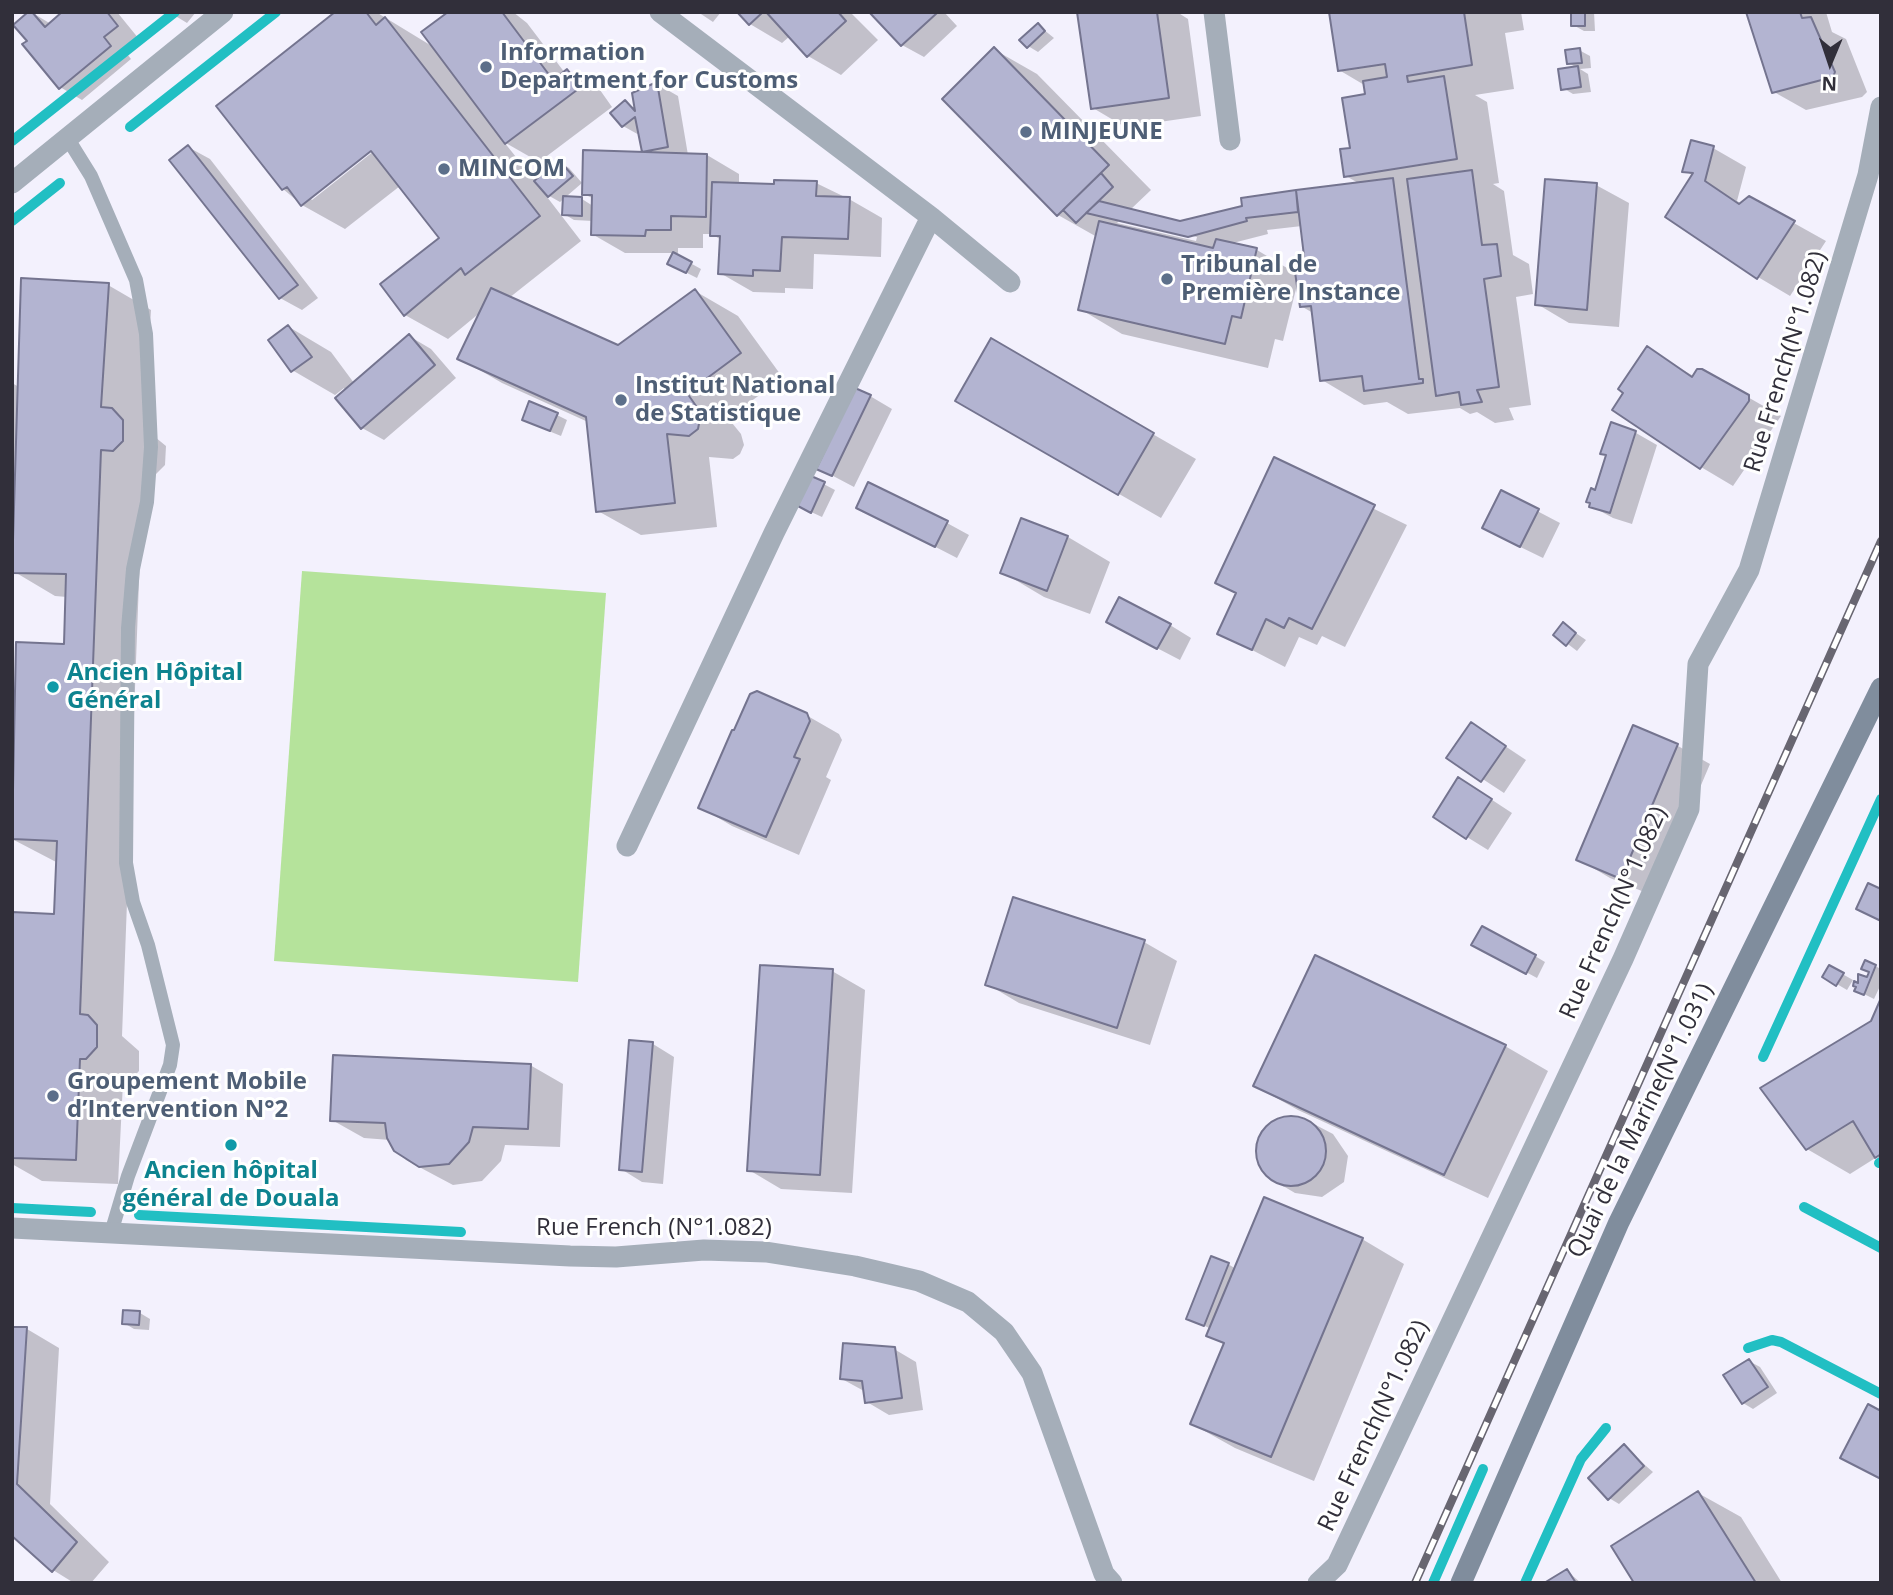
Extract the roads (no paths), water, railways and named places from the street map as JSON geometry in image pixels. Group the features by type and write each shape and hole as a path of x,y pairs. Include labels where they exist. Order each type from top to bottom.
{"street":[{"path":"12,183 223,12"},
{"path":"660,12 931,217 1010,282"},
{"path":"1213,12 1230,140"},
{"name":"Rue French(N°1.082)","path":"1318,1583 1337,1564 1623,959 1689,808 1698,664 1749,570 1811,374 1868,175 1881,107"},
{"path":"626,846 774,533 931,217"},
{"name":"Quai de la Marine(N°1.031)","path":"1461,1583 1619,1222 1881,688"},
{"name":"Rue French (N°1.082)","path":"12,1228 570,1256 616,1257 704,1250 766,1252 855,1266 919,1281 968,1302 1004,1332 1032,1373 1104,1574 1112,1583"}],"lane":[{"path":"68,138 90,176 135,280 146,334 151,447 128,628 125,863 133,902 148,945 173,1045 170,1065 128,1176 111,1233"}],"waterway":[{"path":"12,141 175,12"},
{"path":"130,127 276,12"},
{"path":"12,221 60,183"},
{"path":"1763,1057 1881,799"},
{"path":"1804,1207 1881,1248"},
{"path":"12,1208 91,1212"},
{"path":"139,1215 461,1232"},
{"path":"1748,1348 1772,1340 1781,1342 1881,1394"},
{"path":"1525,1583 1581,1459 1606,1428"},
{"path":"1433,1583 1483,1469"}],"railway":[{"path":"1415,1583 1881,541"}],"place":[{"name":"Information Department for Customs","path":"486,67"},
{"name":"MINJEUNE","path":"1026,132"},
{"name":"MINCOM","path":"444,169"},
{"name":"Tribunal de Première Instance","path":"1167,279"},
{"name":"Institut National de Statistique","path":"621,400"},
{"name":"Ancien Hôpital Général","path":"53,687"},
{"name":"Groupement Mobile d’Intervention N°2","path":"53,1096"},
{"name":"Ancien hôpital général de Douala","path":"231,1145"}]}
